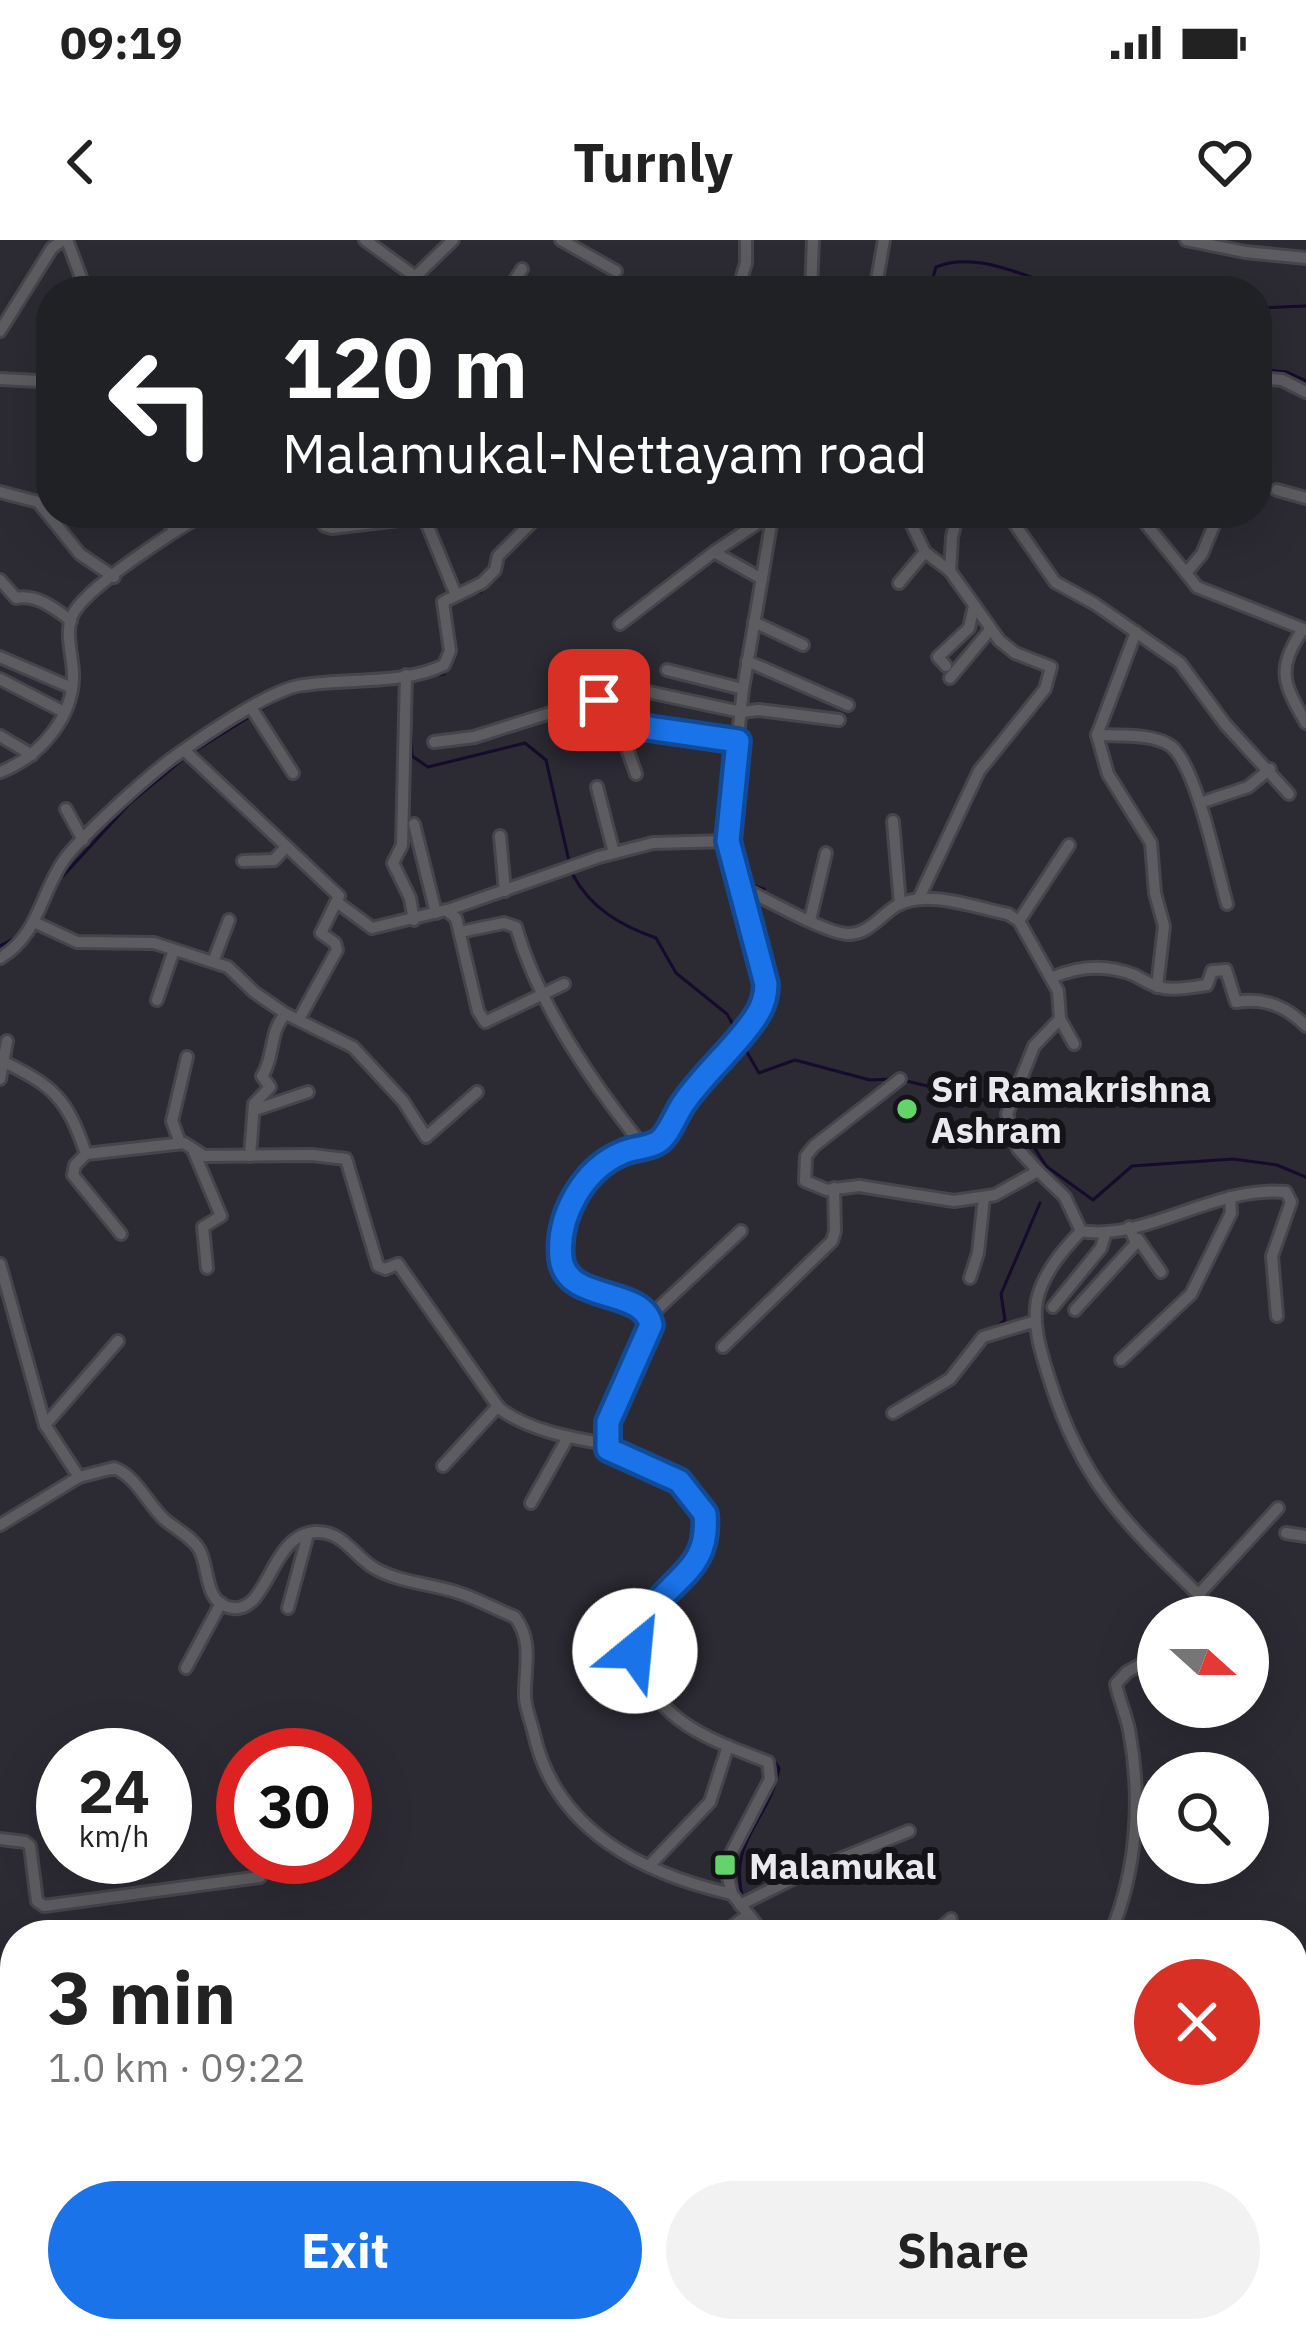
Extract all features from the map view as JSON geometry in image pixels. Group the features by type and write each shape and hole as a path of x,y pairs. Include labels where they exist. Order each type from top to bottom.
{"street":[{"path":"0,331 5,311 52,248 65,240 79,276"},
{"path":"365,240 404,276"},
{"path":"422,276 453,240"},
{"path":"561,240 616,271"},
{"path":"742,276 746,240"},
{"path":"878,276 884,240"},
{"path":"811,241 811,276"},
{"path":"1193,241 1306,258"},
{"path":"518,276 522,269"},
{"path":"1272,379 1306,392"},
{"path":"0,380 36,381"},
{"path":"1277,490 1306,498"},
{"path":"0,492 36,501"},
{"path":"59,528 80,554 113,577"},
{"path":"0,772 32,755 64,712 72,688 73,612 180,528"},
{"path":"429,528 456,595"},
{"path":"0,958 36,923 54,876 83,841 170,759 278,692 406,678 447,660 449,636 442,604 482,583 495,570 498,556 526,528"},
{"path":"620,624 750,528"},
{"path":"752,1920 739,1905 725,1864 770,1779 769,1762 706,1738 678,1720 649,1691 635,1651 649,1613 694,1568 703,1546 705,1514 679,1481 611,1453 605,1444 608,1422 651,1325 650,1316 644,1309 598,1293 571,1277 561,1255 577,1191 585,1178 600,1163 662,1138 689,1096 762,1007 766,984 728,841 743,689 770,528"},
{"path":"914,528 925,552 950,571 990,630 1015,653 1051,668 1045,689 979,771 920,898"},
{"path":"950,571 954,528"},
{"path":"1017,528 1046,573 1180,663 1225,724 1289,794"},
{"path":"1150,528 1197,587 1304,630 1288,650 1283,675 1306,723"},
{"path":"1186,573 1202,554 1213,528"},
{"path":"714,552 761,579"},
{"path":"899,583 925,552"},
{"path":"0,580 16,598 27,596 56,608 70,621"},
{"path":"974,606 969,628 938,656 948,672 990,630"},
{"path":"754,622 803,645"},
{"path":"1136,632 1097,734 1108,774 1151,843 1155,893 1164,926 1157,987"},
{"path":"0,658 72,688"},
{"path":"748,661 848,704"},
{"path":"667,670 743,689"},
{"path":"406,678 402,845 393,863 410,898 414,920"},
{"path":"0,679 64,712"},
{"path":"434,742 474,737 630,688 741,712 838,720"},
{"path":"636,727 640,690"},
{"path":"608,694 636,774"},
{"path":"252,709 293,773"},
{"path":"616,723 738,741"},
{"path":"1097,734 1153,739 1170,746 1181,759 1200,803 1227,904"},
{"path":"0,736 32,755"},
{"path":"185,751 339,896 321,933 337,950 299,1019"},
{"path":"1200,803 1248,787 1270,769"},
{"path":"597,788 614,853"},
{"path":"66,809 83,841"},
{"path":"893,821 900,904"},
{"path":"414,824 442,912"},
{"path":"500,836 505,891"},
{"path":"338,903 372,928 442,912 653,843 728,841"},
{"path":"1019,921 1070,845"},
{"path":"243,861 274,860 285,848"},
{"path":"810,920 826,853"},
{"path":"743,889 848,934 870,928 900,904 920,898 1008,914 1019,921 1058,991 1060,1019 1074,1044"},
{"path":"442,912 457,918 482,1021 490,1022 564,984"},
{"path":"214,962 230,920"},
{"path":"460,932 504,922 516,927 526,963 597,1085 642,1145"},
{"path":"36,923 76,942 142,942 235,972 286,1014 353,1046 404,1101 426,1137 477,1092"},
{"path":"157,1000 174,950"},
{"path":"1051,979 1066,971 1094,967 1121,970 1157,987 1207,985 1212,971 1226,970 1236,1002 1270,1003 1291,1011 1306,1026"},
{"path":"250,1156 254,1104 270,1087 262,1076 271,1064 278,1021 286,1014"},
{"path":"1060,1019 1034,1046 1008,1109 1018,1148 1065,1197 1081,1231"},
{"path":"0,1079 8,1041"},
{"path":"179,1143 172,1120 187,1057"},
{"path":"2,1061 54,1091 70,1109 86,1154"},
{"path":"900,1079 838,1125 806,1156 805,1181 816,1188 860,1186 954,1201 995,1195 1038,1171"},
{"path":"255,1110 308,1092"},
{"path":"121,1234 73,1175 75,1165 86,1154 187,1144 221,1213 220,1219 203,1227 207,1268"},
{"path":"194,1152 348,1160 378,1265 385,1269 398,1264 498,1406 508,1415 568,1437 605,1444"},
{"path":"722,1347 832,1241 836,1231 834,1188"},
{"path":"1081,1231 1133,1232 1230,1197 1282,1191 1290,1196 1272,1256 1277,1316"},
{"path":"970,1278 984,1197"},
{"path":"1121,1360 1191,1294 1231,1213 1230,1197"},
{"path":"1081,1231 1060,1253 1041,1287 1036,1321 1062,1419 1088,1473 1117,1512 1198,1595 1278,1508"},
{"path":"650,1316 741,1232"},
{"path":"1133,1232 1161,1272"},
{"path":"1075,1310 1136,1244 1133,1232"},
{"path":"1053,1306 1101,1248 1105,1234"},
{"path":"0,1264 45,1425 79,1477"},
{"path":"893,1413 950,1379 982,1337 1036,1321"},
{"path":"45,1425 118,1341"},
{"path":"443,1466 498,1406"},
{"path":"531,1503 568,1437"},
{"path":"0,1509 1,1524 79,1477 109,1467 123,1471 161,1516 199,1548 211,1592 221,1604 244,1606 266,1584 281,1551 293,1539 327,1533 376,1569 460,1593 514,1617 527,1644 525,1698 538,1751 569,1811 607,1842 650,1867 739,1905"},
{"path":"1286,1533 1306,1536"},
{"path":"288,1608 308,1534"},
{"path":"186,1668 221,1604"},
{"path":"1114,1920 1130,1864 1138,1792 1116,1684 1137,1667"},
{"path":"650,1867 710,1802 728,1746"},
{"path":"730,1920 739,1905 909,1831"},
{"path":"0,1839 30,1846 37,1900 43,1906 216,1883"}],"waterway":[{"path":"817,276 819,240"},
{"path":"806,276 807,247"},
{"path":"933,276 936,267 953,262 988,264 1030,276"},
{"path":"1272,307 1306,306"},
{"path":"1272,370 1306,381"},
{"path":"512,548 534,528"},
{"path":"470,594 481,592 497,576"},
{"path":"429,676 444,674"},
{"path":"286,695 324,688"},
{"path":"260,710 278,699"},
{"path":"410,715 412,756 428,767 525,743 546,760 569,861"},
{"path":"193,752 249,717"},
{"path":"63,876 130,803 183,759"},
{"path":"722,834 730,766"},
{"path":"723,845 736,890"},
{"path":"573,875 608,915 656,938 676,973 727,1014 737,1032"},
{"path":"743,882 764,889"},
{"path":"755,922 772,989 762,1015"},
{"path":"0,946 19,936"},
{"path":"744,1047 759,1073 795,1060 870,1080 893,1079"},
{"path":"902,1080 1003,1108"},
{"path":"1011,1111 1046,1166 1093,1200 1132,1166 1233,1159 1277,1165 1306,1177"},
{"path":"628,1156 665,1147 671,1137"},
{"path":"997,1327 1005,1320 1001,1294 1040,1203"},
{"path":"568,1242 572,1266 596,1286"},
{"path":"619,1406 637,1365"},
{"path":"612,1443 641,1457"},
{"path":"654,1616 681,1589"},
{"path":"642,1650 654,1681 671,1705"},
{"path":"743,1899 741,1861 774,1786 779,1768 773,1760"}],"place":[{"name":"Sri Ramakrishna Ashram","path":"907,1109"},
{"name":"Malamukal","path":"725,1865"}],"route":[{"path":"599,700 608,694 616,723 738,741 728,841 766,984 762,1007 754,1019 689,1096 662,1138 600,1163 585,1178 562,1241 562,1265 571,1277 598,1293 644,1309 650,1316 651,1325 608,1422 605,1444 611,1453 679,1481 705,1514 703,1546 694,1568 649,1613 635,1651"}]}
